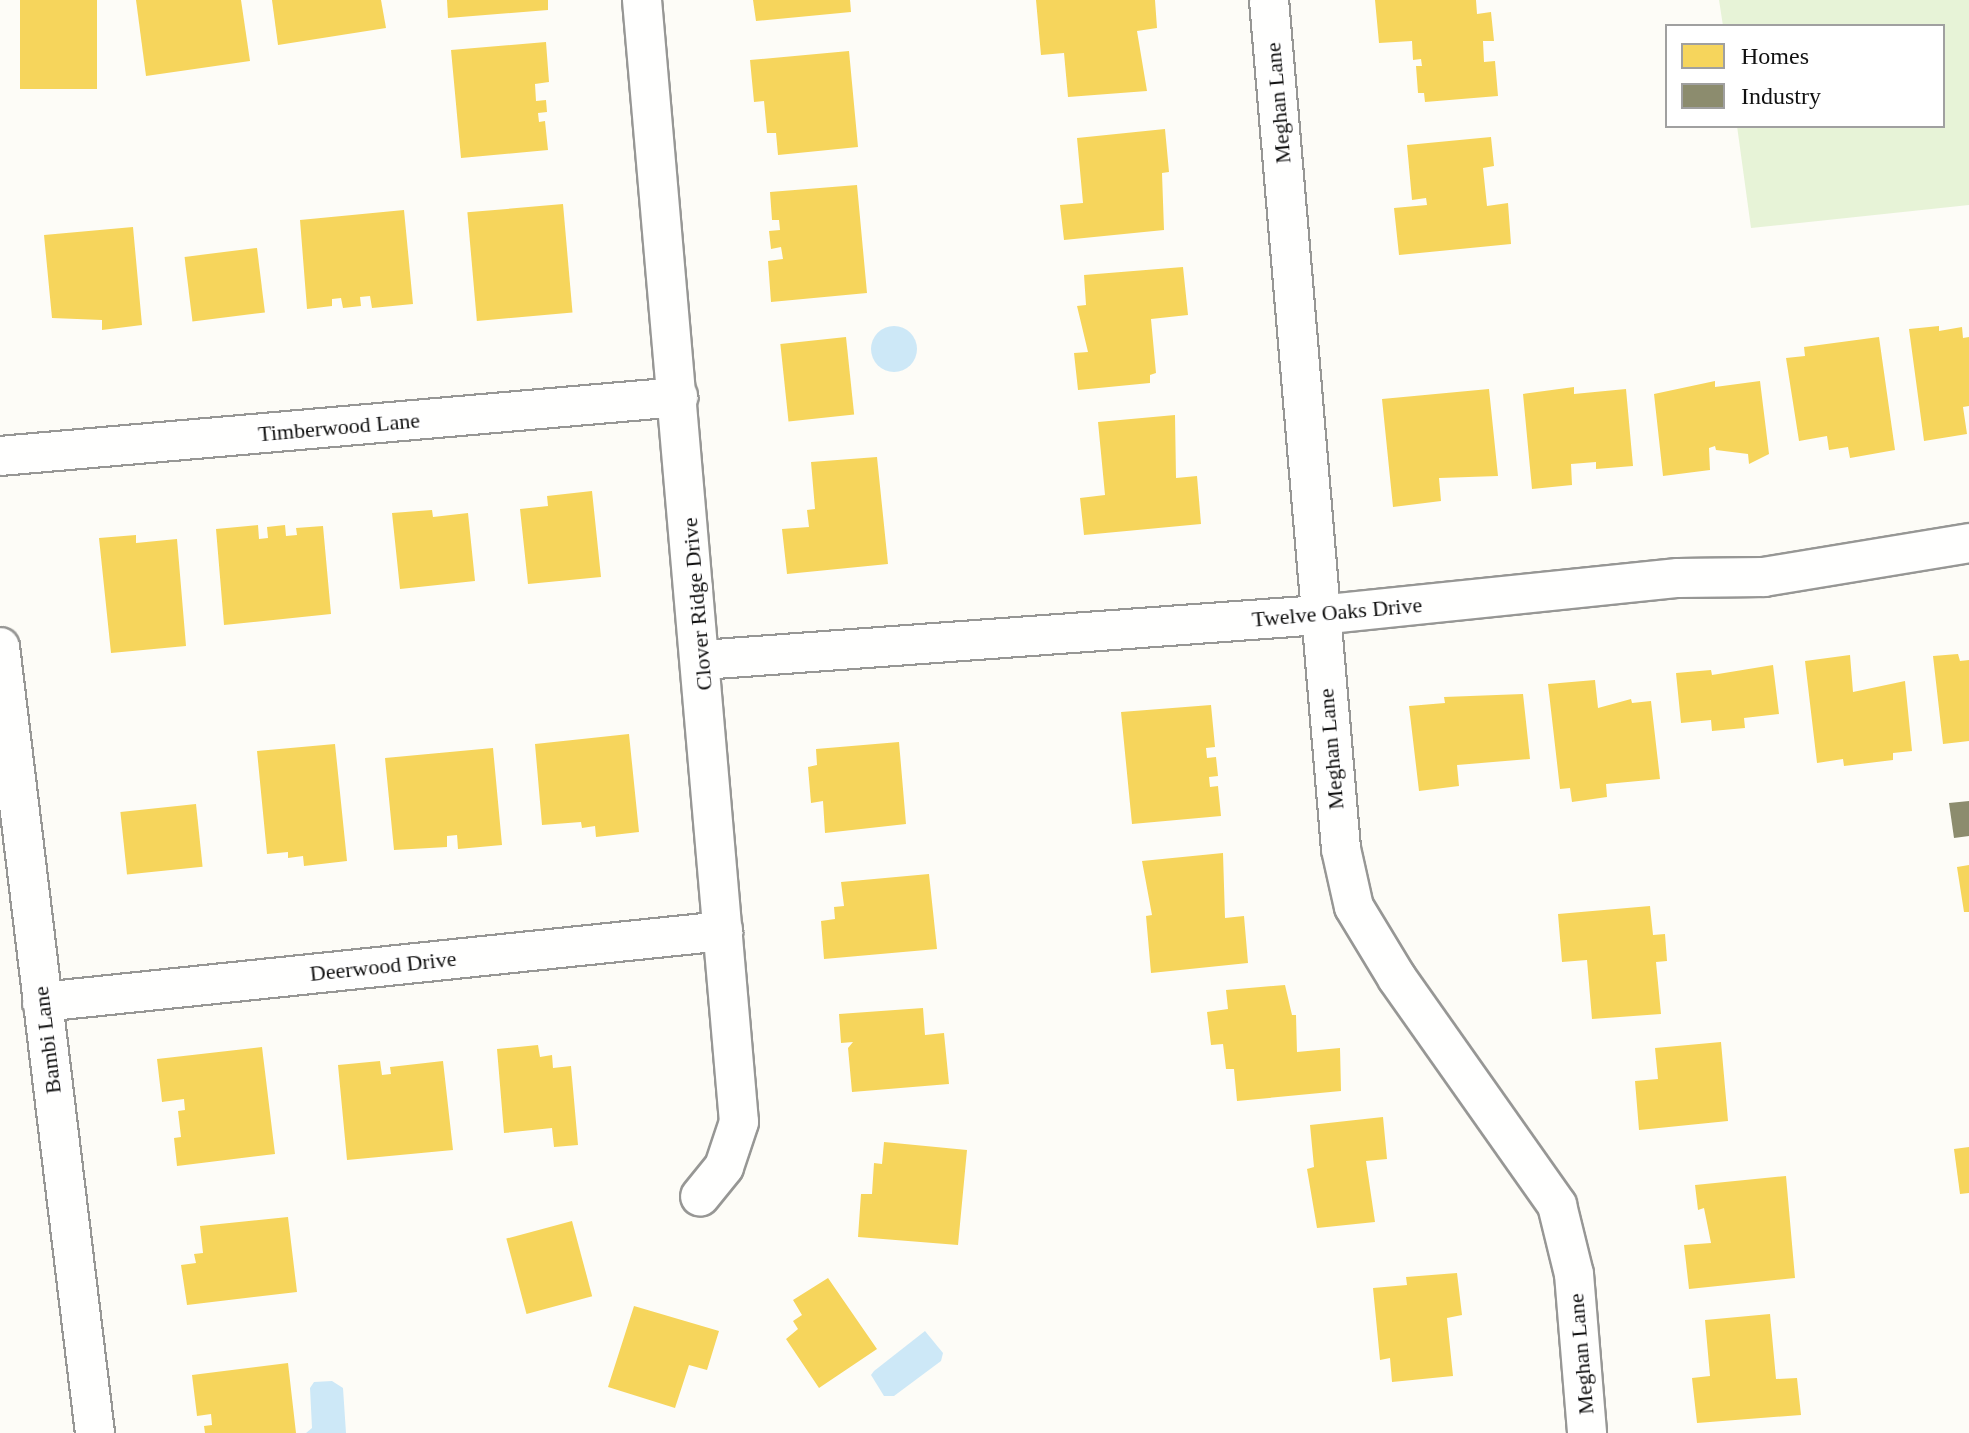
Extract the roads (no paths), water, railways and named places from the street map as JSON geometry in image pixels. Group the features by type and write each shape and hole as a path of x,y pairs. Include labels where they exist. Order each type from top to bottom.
{"street":[{"name":"Clover Ridge Drive","path":"642,0 702,660 739,1122 724,1167 700,1197"},
{"name":"Meghan Lane","path":"1269,0 1341,849 1354,907 1397,978 1557,1205 1574,1274 1587,1433"},
{"name":"Timberwood Lane","path":"0,456 678,397"},
{"name":"Twelve Oaks Drive","path":"702,660 1319,615 1678,578 1764,577 1969,543"},
{"name":"Bambi Lane","path":"0,647 95,1433"},
{"name":"Deerwood Drive","path":"42,1002 723,931"}],"water":[{"path":"894,326 911,332 917,349 911,366 894,372 877,366 871,349 877,332"},
{"path":"925,1331 943,1353 941,1361 894,1396 884,1396 871,1375"},
{"path":"332,1381 343,1388 346,1433 306,1433 312,1428 310,1388 314,1382"}]}
